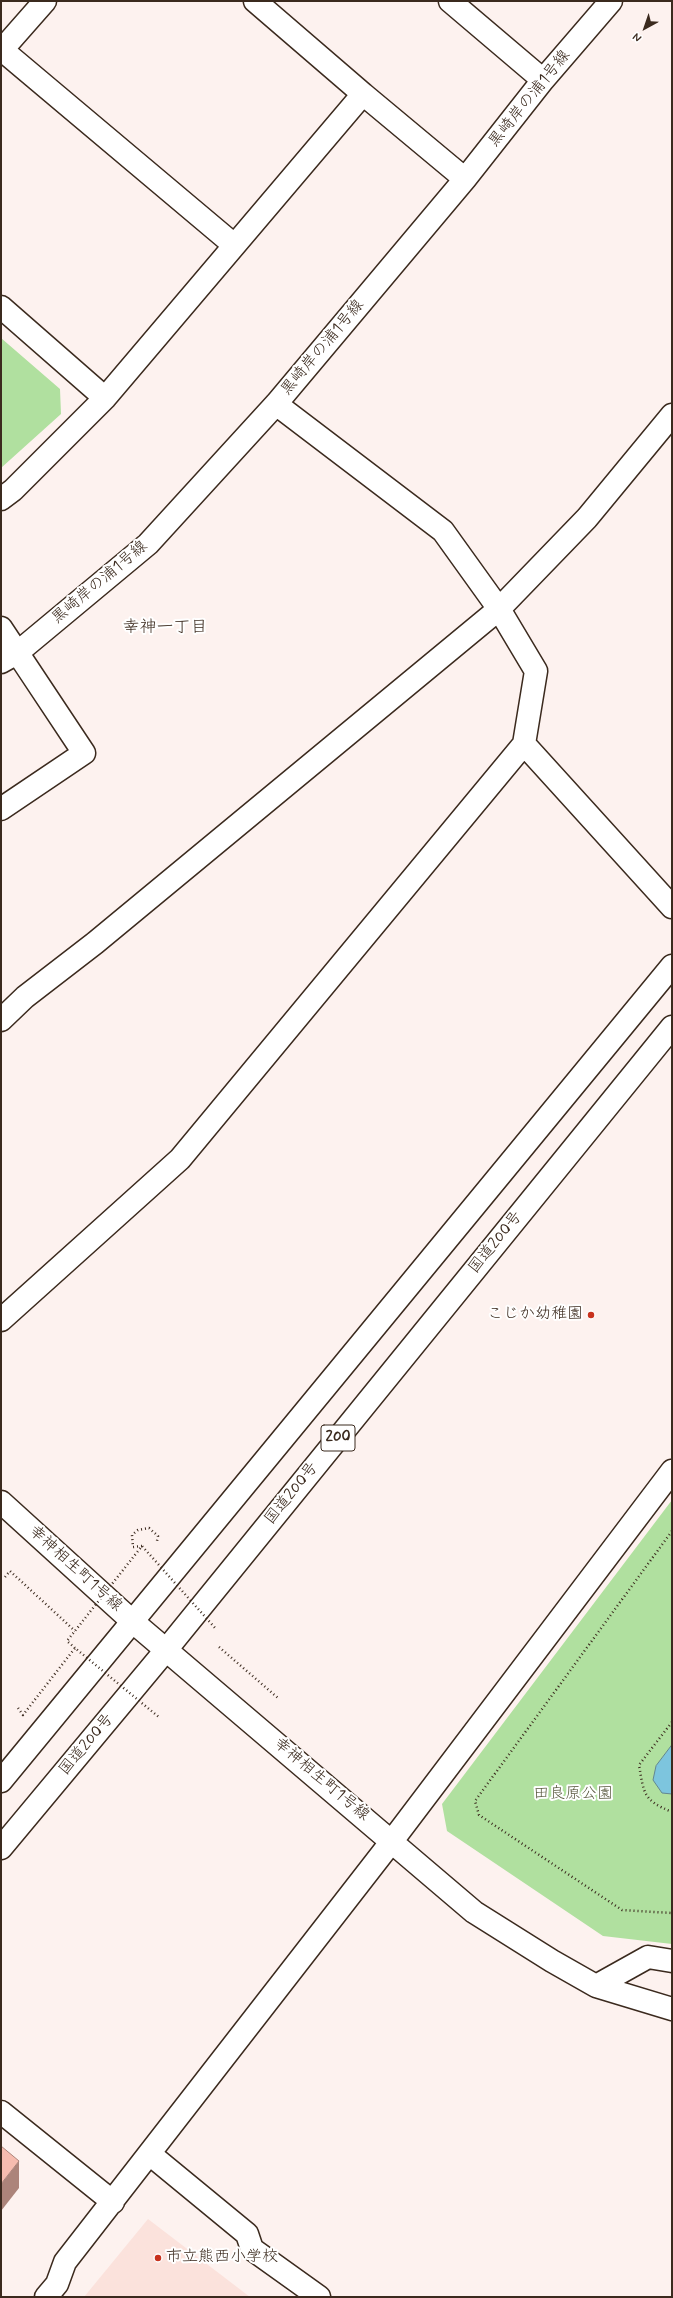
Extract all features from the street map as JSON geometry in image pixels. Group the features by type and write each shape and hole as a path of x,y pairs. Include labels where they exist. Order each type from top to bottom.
{"main road":[{"path":"45,1 1,50 234,245"},
{"path":"255,1 465,179"},
{"path":"450,1 543,80"},
{"name":"黒崎岸の浦1号線","path":"9,658 148,544 276,404 465,179 543,80 611,1"},
{"path":"1,499 13,490 105,398 363,94"},
{"path":"1,307 105,398"},
{"path":"1,1320 180,1159 524,744 536,671 499,610 443,532 276,404"},
{"path":"1,1020 25,997 95,943 499,610 587,518 672,415"},
{"path":"1,628 9,658 84,753 1,809"},
{"path":"524,744 672,908"},
{"name":"200","path":"1,1781 672,966"},
{"name":"国道200号","path":"1,1848 166,1650 672,1026"},
{"path":"46,2297 57,2284 65,2262 151,2154 392,1841 672,1471"},
{"name":"幸神相生町1号線","path":"1,1502 132,1621 474,1912 552,1962 596,1986 672,2009"},
{"path":"596,1986 648,1957 672,1961"},
{"path":"1,2112 113,2202"},
{"path":"151,2154 247,2234 252,2249 319,2297"}],"path":[{"path":"157,1547 158,1536 149,1528 138,1530 132,1535 133,1546 142,1546 216,1629"},
{"path":"672,1531 475,1801 479,1815 622,1910 672,1912"},
{"path":"142,1546 67,1640 160,1718"},
{"path":"5,1577 10,1571 75,1630"},
{"path":"219,1647 278,1698"},
{"path":"18,1708 23,1716 75,1648"},
{"path":"672,1722 639,1765 644,1794 657,1806 672,1812"}],"shaded area":[{"name":"市立熊西小学校","path":"148,2219 250,2297 84,2297"}],"green space":[{"path":"1,338 60,389 61,414 1,468"},
{"name":"田良原公園","path":"672,1500 672,1944 603,1936 447,1831 442,1804"}],"water":[{"path":"672,1745 672,1794 662,1793 653,1780 656,1766"}],"building":[{"path":"1,2146 19,2161 1,2184"}],"place":[{"name":"こじか幼稚園","path":"591,1315"},
{"name":"市立熊西小学校","path":"158,2258"}],"district":[{"name":"幸神一丁目","path":"165,628"}]}
